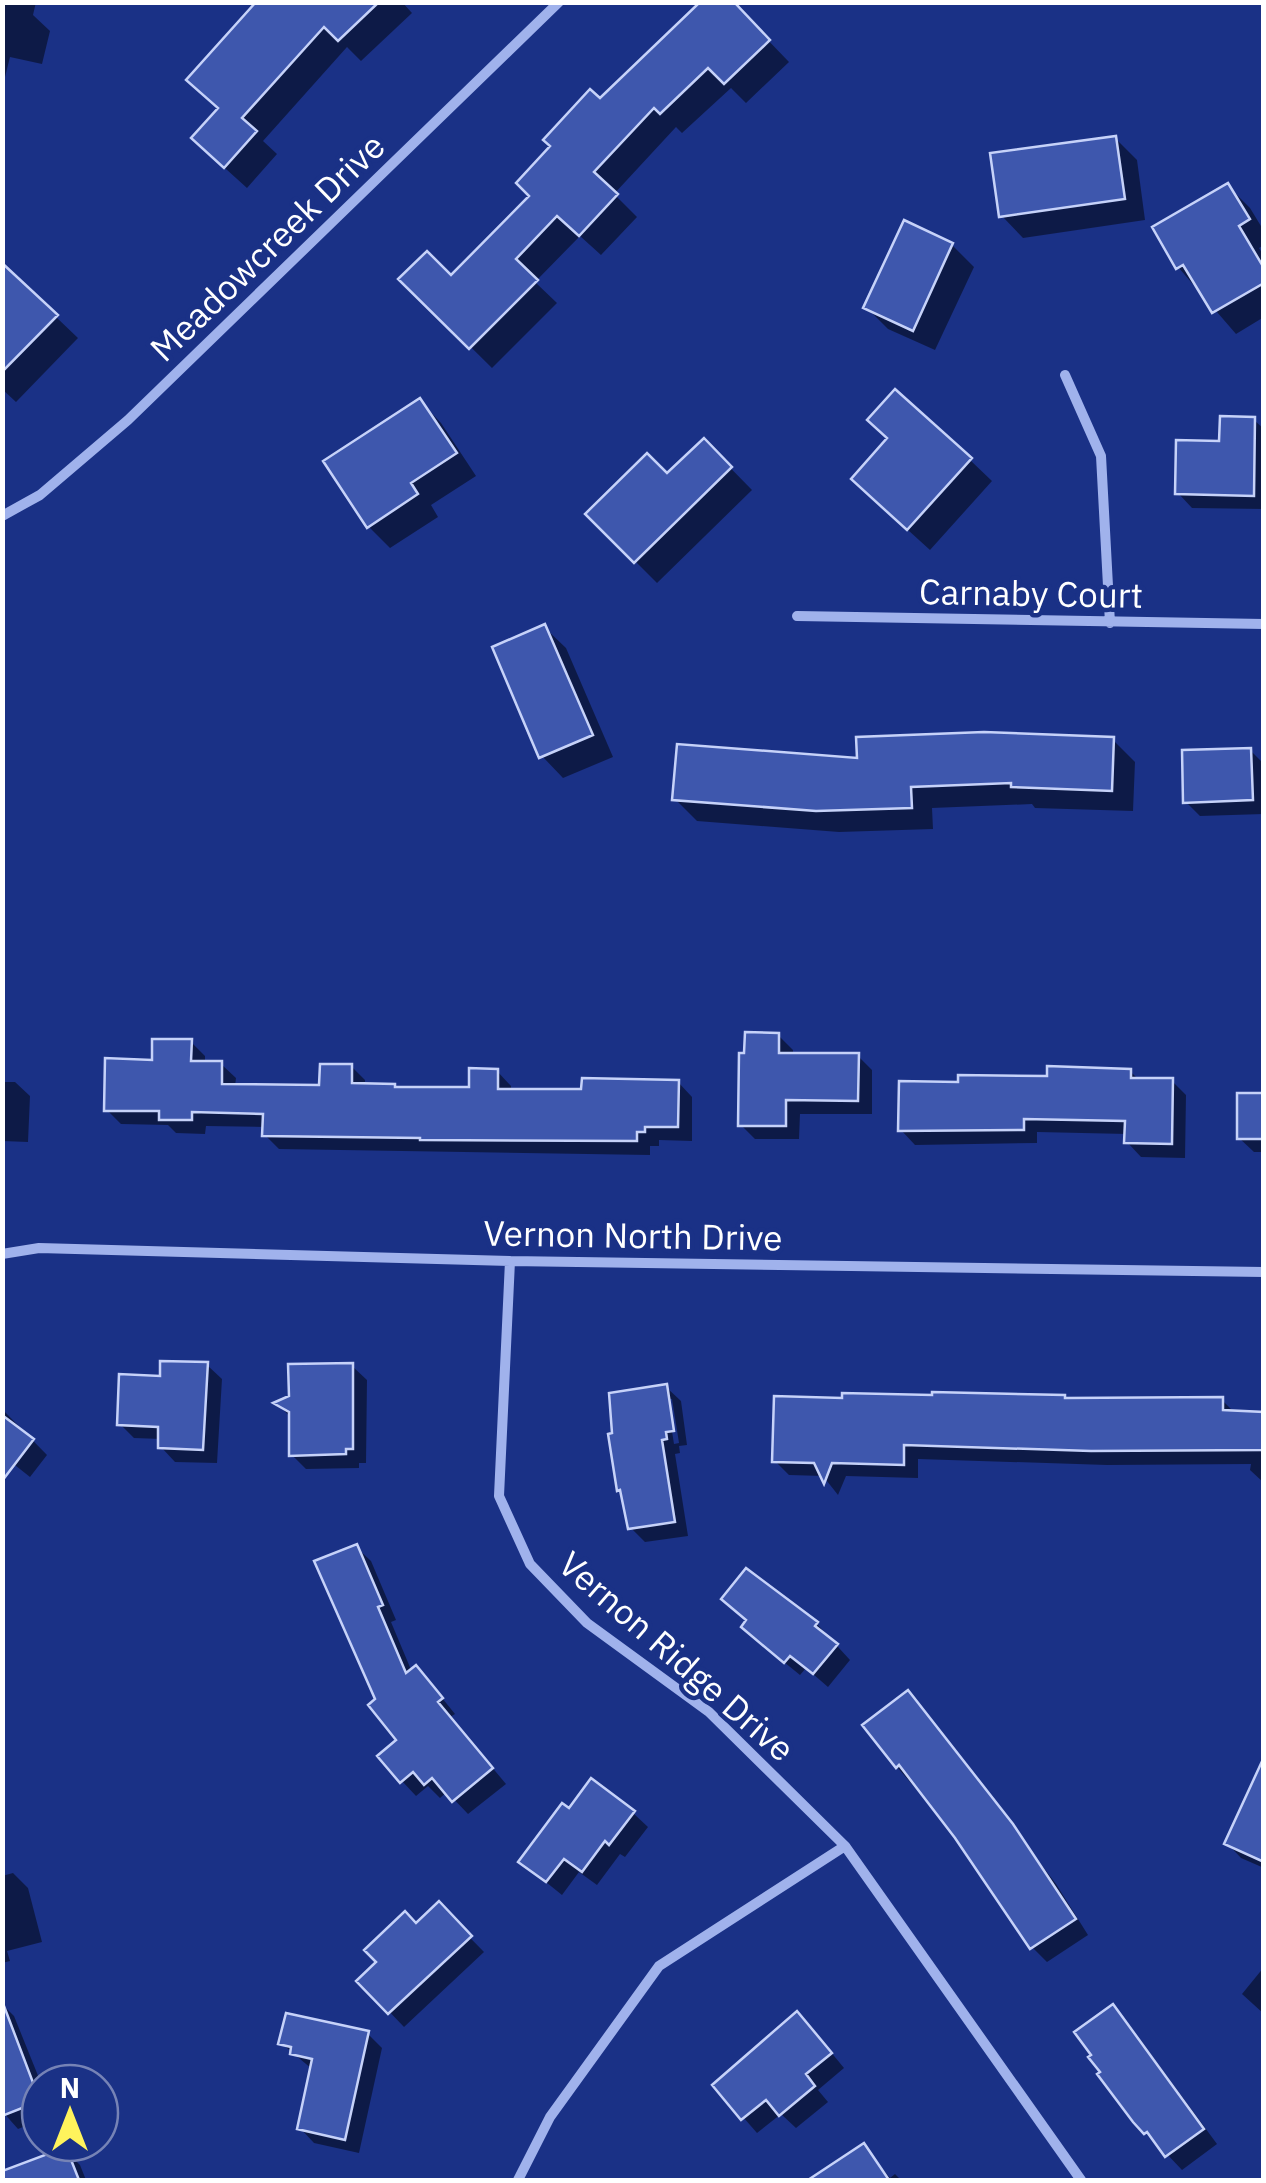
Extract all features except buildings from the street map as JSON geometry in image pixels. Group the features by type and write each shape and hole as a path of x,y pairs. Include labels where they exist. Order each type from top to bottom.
{"street":[{"name":"Meadowcreek Drive","path":"2,516 40,495 128,420 558,2"},
{"path":"1065,376 1102,456 1110,622"},
{"name":"Carnaby Court","path":"796,616 1264,624"},
{"name":"Vernon North Drive","path":"2,1254 39,1248 510,1261 1264,1272"},
{"name":"Vernon Ridge Drive","path":"510,1261 499,1496 530,1564 587,1623 709,1712 845,1846 1081,2180"},
{"path":"518,2180 550,2116 659,1966 845,1846"}]}
